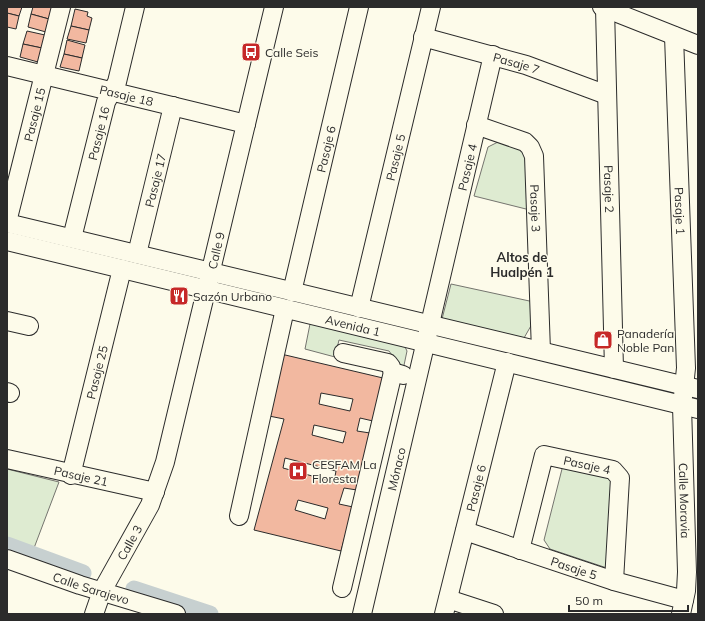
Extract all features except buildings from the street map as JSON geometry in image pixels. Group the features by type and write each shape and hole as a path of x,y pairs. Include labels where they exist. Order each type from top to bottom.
{"street":[{"name":"Pasaje 15","path":"7,222 61,7"},
{"name":"Pasaje 16","path":"72,238 106,102 117,82 135,7"},
{"name":"Calle 9","path":"155,492 165,462 274,7"},
{"name":"Pasaje 6","path":"292,292 359,7"},
{"name":"Pasaje 5","path":"359,308 431,7"},
{"path":"604,8 698,45"},
{"name":"Pasaje 2","path":"604,8 614,369"},
{"name":"Pasaje 1","path":"674,36 686,360 691,388"},
{"name":"Pasaje 7","path":"423,38 493,55 526,65 607,94"},
{"name":"Pasaje 4","path":"430,325 493,55"},
{"name":"Pasaje 18","path":"7,66 246,124"},
{"name":"Pasaje 17","path":"137,254 173,106"},
{"name":"Pasaje 3","path":"476,125 525,142 530,147 534,156 541,352"},
{"name":"Avenida 1","path":"7,222 691,388"},
{"name":"Avenida 1","path":"7,241 690,407"},
{"name":"Pasaje 25","path":"71,475 122,269"},
{"path":"239,516 285,309"},
{"path":"7,321 28,326"},
{"name":"Mónaco","path":"362,614 430,325"},
{"path":"342,588 393,372 392,366 388,364 343,353"},
{"name":"Pasaje 6","path":"446,606 506,362"},
{"path":"393,372 418,378"},
{"name":"Calle Moravia","path":"682,607 687,572 691,388"},
{"name":"Pasaje 4","path":"520,550 544,455 613,470 620,478 614,581"},
{"name":"Pasaje 21","path":"7,459 71,475 155,492"},
{"name":"Calle 3","path":"102,591 144,517 155,492"},
{"name":"Pasaje 5","path":"464,531 614,581 682,607"},
{"name":"Calle Sarajevo","path":"7,559 176,614"},
{"path":"94,614 102,591"},
{"path":"446,606 494,614"}],"green space":[{"path":"498,142 523,150 529,161 530,210 474,196 488,147"},
{"path":"451,284 534,302 532,324 524,338 442,319"},
{"path":"311,319 402,341 407,351 403,370 389,351 339,340 335,357 305,349"},
{"path":"563,465 616,480 613,570 550,549 544,540"},
{"path":"7,469 59,482 31,556 7,548"}],"waterway":[{"path":"7,545 83,573"},
{"path":"134,589 210,614"}],"place":[{"name":"Calle Seis","path":"251,52"},
{"name":"Sazón Urbano","path":"179,296"},
{"name":"Panadería Noble Pan","path":"603,340"},
{"name":"CESFAM La Floresta","path":"298,471"}],"district":[{"name":"Altos de Hualpén 1","path":"522,264"}]}
